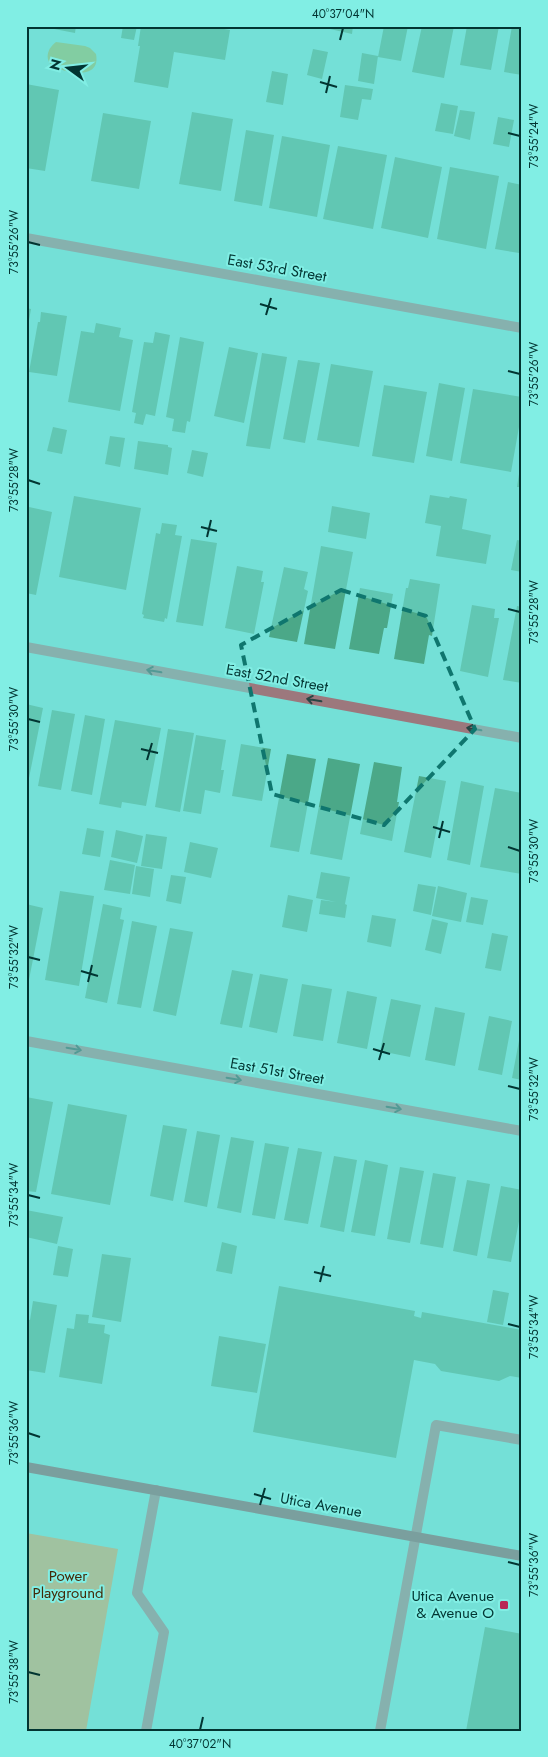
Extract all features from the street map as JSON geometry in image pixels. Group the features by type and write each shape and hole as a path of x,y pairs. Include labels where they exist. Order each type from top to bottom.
{"main road":[{"name":"Utica Avenue","path":"26,1467 522,1556"}],"street":[{"name":"East 53rd Street","path":"26,238 522,328"},
{"name":"East 52nd Street","path":"26,647 522,738"},
{"name":"East 51st Street","path":"26,1041 522,1131"},
{"path":"380,1731 436,1424 522,1440"},
{"path":"146,1731 164,1632 137,1593 156,1490"}],"highlighted area":[{"path":"341,590 426,616 475,729 384,825 272,794 241,645"}],"green space":[{"name":"Power Playground","path":"26,1533 118,1549 86,1731 26,1731"}],"shaded area":[{"path":"56,42 90,48 96,54 96,63 93,68 88,72 81,73 65,71 52,66 48,60 48,53"}],"building":[{"path":"50,26 76,26 75,33 49,28"},
{"path":"123,26 137,26 134,40 121,38"},
{"path":"141,26 206,26 230,30 225,60 174,52 168,88 134,82"},
{"path":"331,26 353,26 352,34 330,29"},
{"path":"384,26 408,26 401,61 378,57"},
{"path":"422,26 454,26 444,78 412,72"},
{"path":"467,26 499,26 491,70 460,65"},
{"path":"512,26 522,26 522,75 504,72"},
{"path":"313,49 328,52 322,79 307,75"},
{"path":"362,53 378,56 374,84 358,81"},
{"path":"272,71 288,74 283,105 266,102"},
{"path":"26,84 59,90 45,171 26,168"},
{"path":"345,85 373,89 371,100 362,99 358,120 340,117"},
{"path":"441,103 458,106 453,134 435,131"},
{"path":"460,110 475,112 470,140 454,136"},
{"path":"192,112 233,119 221,191 179,184"},
{"path":"103,113 151,121 139,189 91,181"},
{"path":"498,117 514,120 509,147 493,144"},
{"path":"246,130 274,135 262,206 234,201"},
{"path":"282,136 330,145 317,217 269,208"},
{"path":"338,146 387,155 373,229 323,219"},
{"path":"395,157 442,167 428,238 381,228"},
{"path":"450,167 499,176 486,249 437,239"},
{"path":"508,182 522,185 522,236 519,253 495,249"},
{"path":"26,308 31,309 27,332 26,332"},
{"path":"41,312 67,316 57,376 29,372"},
{"path":"96,323 121,328 119,337 133,340 120,411 68,402 81,331 94,333"},
{"path":"155,332 170,335 155,416 146,414 143,425 134,423 136,413 132,412 144,342 153,343"},
{"path":"180,337 204,342 190,422 187,421 185,433 172,431 174,419 166,417"},
{"path":"229,347 258,353 244,423 214,416"},
{"path":"262,353 287,357 270,449 246,446"},
{"path":"298,360 320,363 305,443 283,439"},
{"path":"331,364 373,371 359,447 317,440"},
{"path":"439,383 465,388 452,461 426,456"},
{"path":"384,385 427,392 414,463 372,456"},
{"path":"473,389 522,397 522,410 511,472 460,463"},
{"path":"53,427 67,430 62,454 47,451"},
{"path":"110,436 125,438 120,467 105,464"},
{"path":"138,441 168,445 168,447 172,448 168,475 134,469"},
{"path":"192,450 208,453 203,477 187,473"},
{"path":"521,461 522,487 517,487"},
{"path":"430,495 467,499 462,529 491,535 486,564 436,556 441,526 425,523"},
{"path":"74,496 141,508 126,590 59,577"},
{"path":"332,506 370,513 366,539 328,532"},
{"path":"29,507 52,512 36,595 26,593 26,520"},
{"path":"162,523 177,525 175,535 182,536 167,619 165,618 164,622 143,618 144,615 142,614 156,533 160,534"},
{"path":"191,539 217,543 203,626 176,622"},
{"path":"517,540 522,541 522,572 511,570"},
{"path":"321,546 353,552 335,649 304,644"},
{"path":"237,566 263,571 261,582 264,582 254,634 225,628"},
{"path":"284,567 308,572 304,589 308,591 297,642 269,637"},
{"path":"410,579 440,584 432,636 429,635 424,664 394,659 406,588 408,588"},
{"path":"360,588 393,594 387,628 384,628 379,654 349,649"},
{"path":"472,605 495,609 494,618 499,618 488,677 460,671"},
{"path":"517,606 522,607 522,683 503,680"},
{"path":"26,704 43,708 28,783 26,783"},
{"path":"52,710 75,714 61,790 38,786"},
{"path":"85,715 105,719 92,795 71,791"},
{"path":"115,720 161,728 146,806 122,802 121,808 99,804"},
{"path":"168,729 194,733 180,812 155,807"},
{"path":"196,735 226,740 221,770 224,770 220,793 205,790 201,814 183,811"},
{"path":"241,744 271,749 262,801 232,796"},
{"path":"287,754 316,759 299,852 270,847"},
{"path":"328,758 360,764 342,860 310,854"},
{"path":"374,762 402,767 397,802 399,802 392,841 360,834"},
{"path":"419,776 446,781 431,858 404,852"},
{"path":"461,781 484,786 470,865 447,860"},
{"path":"495,788 522,793 522,874 480,867"},
{"path":"87,828 104,831 100,857 82,854"},
{"path":"116,830 143,836 137,863 111,857"},
{"path":"146,834 167,837 162,869 141,866"},
{"path":"190,842 218,848 211,878 184,872"},
{"path":"110,860 135,865 130,894 104,890"},
{"path":"136,866 154,869 150,897 132,894"},
{"path":"321,872 350,877 345,904 347,905 345,918 319,914 321,900 336,902 316,898"},
{"path":"171,875 186,877 181,904 166,901"},
{"path":"418,884 436,887 431,915 413,911"},
{"path":"438,886 467,893 461,922 432,916"},
{"path":"60,891 94,896 79,986 45,980"},
{"path":"288,895 313,900 307,932 282,927"},
{"path":"471,897 488,900 483,925 466,922"},
{"path":"26,904 43,908 27,990 26,989"},
{"path":"103,904 122,908 120,919 124,920 107,1003 85,998"},
{"path":"372,915 396,919 391,947 367,942"},
{"path":"432,919 448,923 441,954 425,950"},
{"path":"132,921 157,926 141,1008 117,1004"},
{"path":"170,928 193,932 176,1016 153,1011"},
{"path":"492,933 508,936 501,971 485,968"},
{"path":"232,970 253,974 242,1028 220,1024"},
{"path":"260,974 288,979 277,1033 249,1027"},
{"path":"302,984 332,989 323,1041 293,1036"},
{"path":"347,991 377,997 367,1049 337,1043"},
{"path":"391,999 421,1005 410,1057 380,1051"},
{"path":"435,1007 465,1013 455,1066 425,1060"},
{"path":"489,1016 512,1021 502,1075 478,1070"},
{"path":"522,1030 522,1080 512,1078"},
{"path":"26,1097 53,1102 36,1192 26,1191"},
{"path":"68,1104 127,1115 110,1205 51,1194"},
{"path":"163,1125 187,1129 173,1201 150,1196"},
{"path":"197,1131 220,1135 207,1207 184,1202"},
{"path":"231,1137 254,1141 241,1213 217,1208"},
{"path":"265,1143 289,1147 275,1219 252,1215"},
{"path":"298,1148 322,1152 308,1224 284,1220"},
{"path":"334,1156 357,1160 344,1232 320,1227"},
{"path":"365,1160 388,1165 375,1236 351,1232"},
{"path":"400,1167 424,1171 410,1243 387,1239"},
{"path":"433,1173 456,1177 443,1248 420,1244"},
{"path":"467,1180 490,1184 477,1256 453,1251"},
{"path":"501,1186 522,1190 522,1206 511,1262 487,1258"},
{"path":"26,1210 63,1217 57,1244 26,1237"},
{"path":"222,1242 237,1246 232,1274 216,1271"},
{"path":"58,1246 73,1249 68,1277 53,1275"},
{"path":"102,1254 131,1258 121,1322 92,1317"},
{"path":"279,1286 415,1311 414,1316 421,1318 422,1312 522,1330 522,1378 510,1376 499,1381 441,1371 435,1364 414,1360 396,1458 253,1432"},
{"path":"493,1290 509,1293 503,1325 487,1322"},
{"path":"33,1301 57,1305 45,1373 26,1370 26,1319 30,1320"},
{"path":"76,1314 89,1315 88,1323 105,1325 104,1333 110,1335 102,1384 59,1377 67,1328 74,1329"},
{"path":"219,1336 266,1344 257,1393 211,1386"},
{"path":"485,1627 522,1634 522,1731 466,1731"}],"place":[{"name":"Utica Avenue & Avenue O","path":"504,1605"}]}
